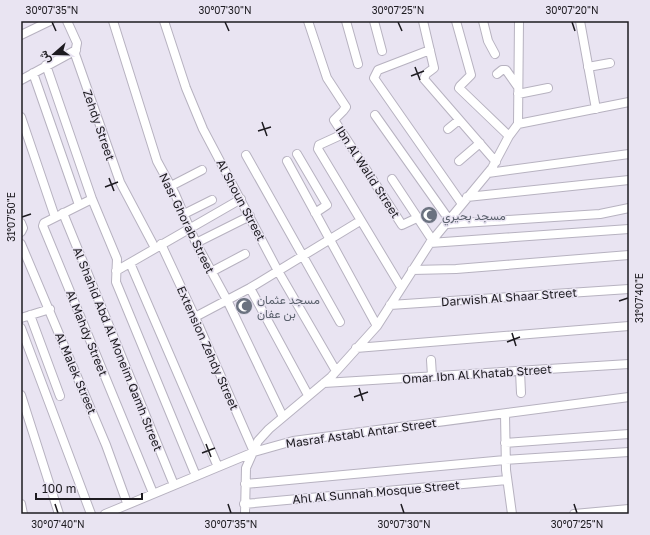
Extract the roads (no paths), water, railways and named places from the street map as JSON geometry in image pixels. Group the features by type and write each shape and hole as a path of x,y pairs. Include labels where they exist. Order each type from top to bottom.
{"street":[{"path":"21,35 50,21"},
{"name":"Zehdy Street","path":"67,21 77,43 75,54 120,182 158,246"},
{"name":"Nasr Ghorab Street","path":"113,21 154,153 171,186 196,243 227,300 283,417"},
{"name":"Al Shoun Street","path":"164,21 186,88 203,129 278,271 336,371"},
{"name":"Ibn Al Walid Street","path":"308,21 327,78 346,107 344,112 333,118 402,225 417,218"},
{"path":"346,21 358,64"},
{"path":"374,21 382,51"},
{"path":"422,21 434,68 426,74 424,79 496,162"},
{"path":"456,21 471,76 459,88 509,136"},
{"path":"483,21 488,41 495,54"},
{"path":"245,514 244,504 246,468 258,441 308,395 324,383 377,326 412,270 432,242 464,200 496,162 509,136 518,124 519,21"},
{"path":"580,21 596,109"},
{"path":"21,80 76,50"},
{"path":"430,50 378,70 374,78 464,200"},
{"path":"588,67 610,62"},
{"path":"46,65 92,200 117,259 116,282 196,476"},
{"path":"497,74 502,70 506,70 518,91"},
{"path":"33,73 79,205"},
{"path":"518,91 548,88"},
{"path":"518,124 629,102"},
{"path":"375,115 448,222"},
{"name":"Al Shahid Abd Al Moneim Qamh Street","path":"21,118 59,215 174,484"},
{"path":"448,129 459,120"},
{"path":"343,134 319,145 318,149 401,287"},
{"path":"459,161 480,143"},
{"path":"297,154 328,204 315,213"},
{"path":"488,173 629,154"},
{"path":"246,155 340,322"},
{"path":"287,162 377,326"},
{"path":"171,186 202,170"},
{"path":"392,179 432,242"},
{"path":"464,200 629,180"},
{"path":"116,269 130,263 240,199"},
{"name":"Al Mahdy Street","path":"92,200 59,215 44,223 43,226 153,493"},
{"path":"184,214 212,200"},
{"path":"448,222 600,214 629,208"},
{"path":"196,243 250,216"},
{"path":"195,317 250,288 360,221"},
{"path":"21,223 23,228 21,232"},
{"path":"432,242 629,229"},
{"name":"Al Malek Street","path":"21,244 50,309 106,445 127,503"},
{"name":"Extension Zehdy Street","path":"158,246 195,317 254,452"},
{"path":"211,272 245,254"},
{"path":"412,270 456,269 629,255"},
{"path":"130,263 218,467"},
{"path":"250,288 308,395"},
{"name":"Darwish Al Shaar Street","path":"390,305 629,289"},
{"path":"21,318 50,309"},
{"path":"30,316 60,396"},
{"path":"356,348 629,326"},
{"path":"21,328 91,514"},
{"path":"431,360 432,376"},
{"name":"Omar Ibn Al Khatab Street","path":"324,383 629,364"},
{"path":"520,371 521,393"},
{"path":"21,395 60,514"},
{"name":"Masraf Astabl Antar Street","path":"105,514 127,503 254,452 313,438 629,397"},
{"path":"505,414 507,480 512,514"},
{"path":"505,443 629,434"},
{"path":"245,484 506,460 629,452"},
{"name":"Ahl Al Sunnah Mosque Street","path":"244,504 507,480"},
{"path":"21,504 23,514"},
{"path":"574,514 629,509"}],"place":[{"name":"مسجد بحيري","path":"429,215"},
{"name":"مسجد عثمان بن عفان","path":"244,306"}]}
